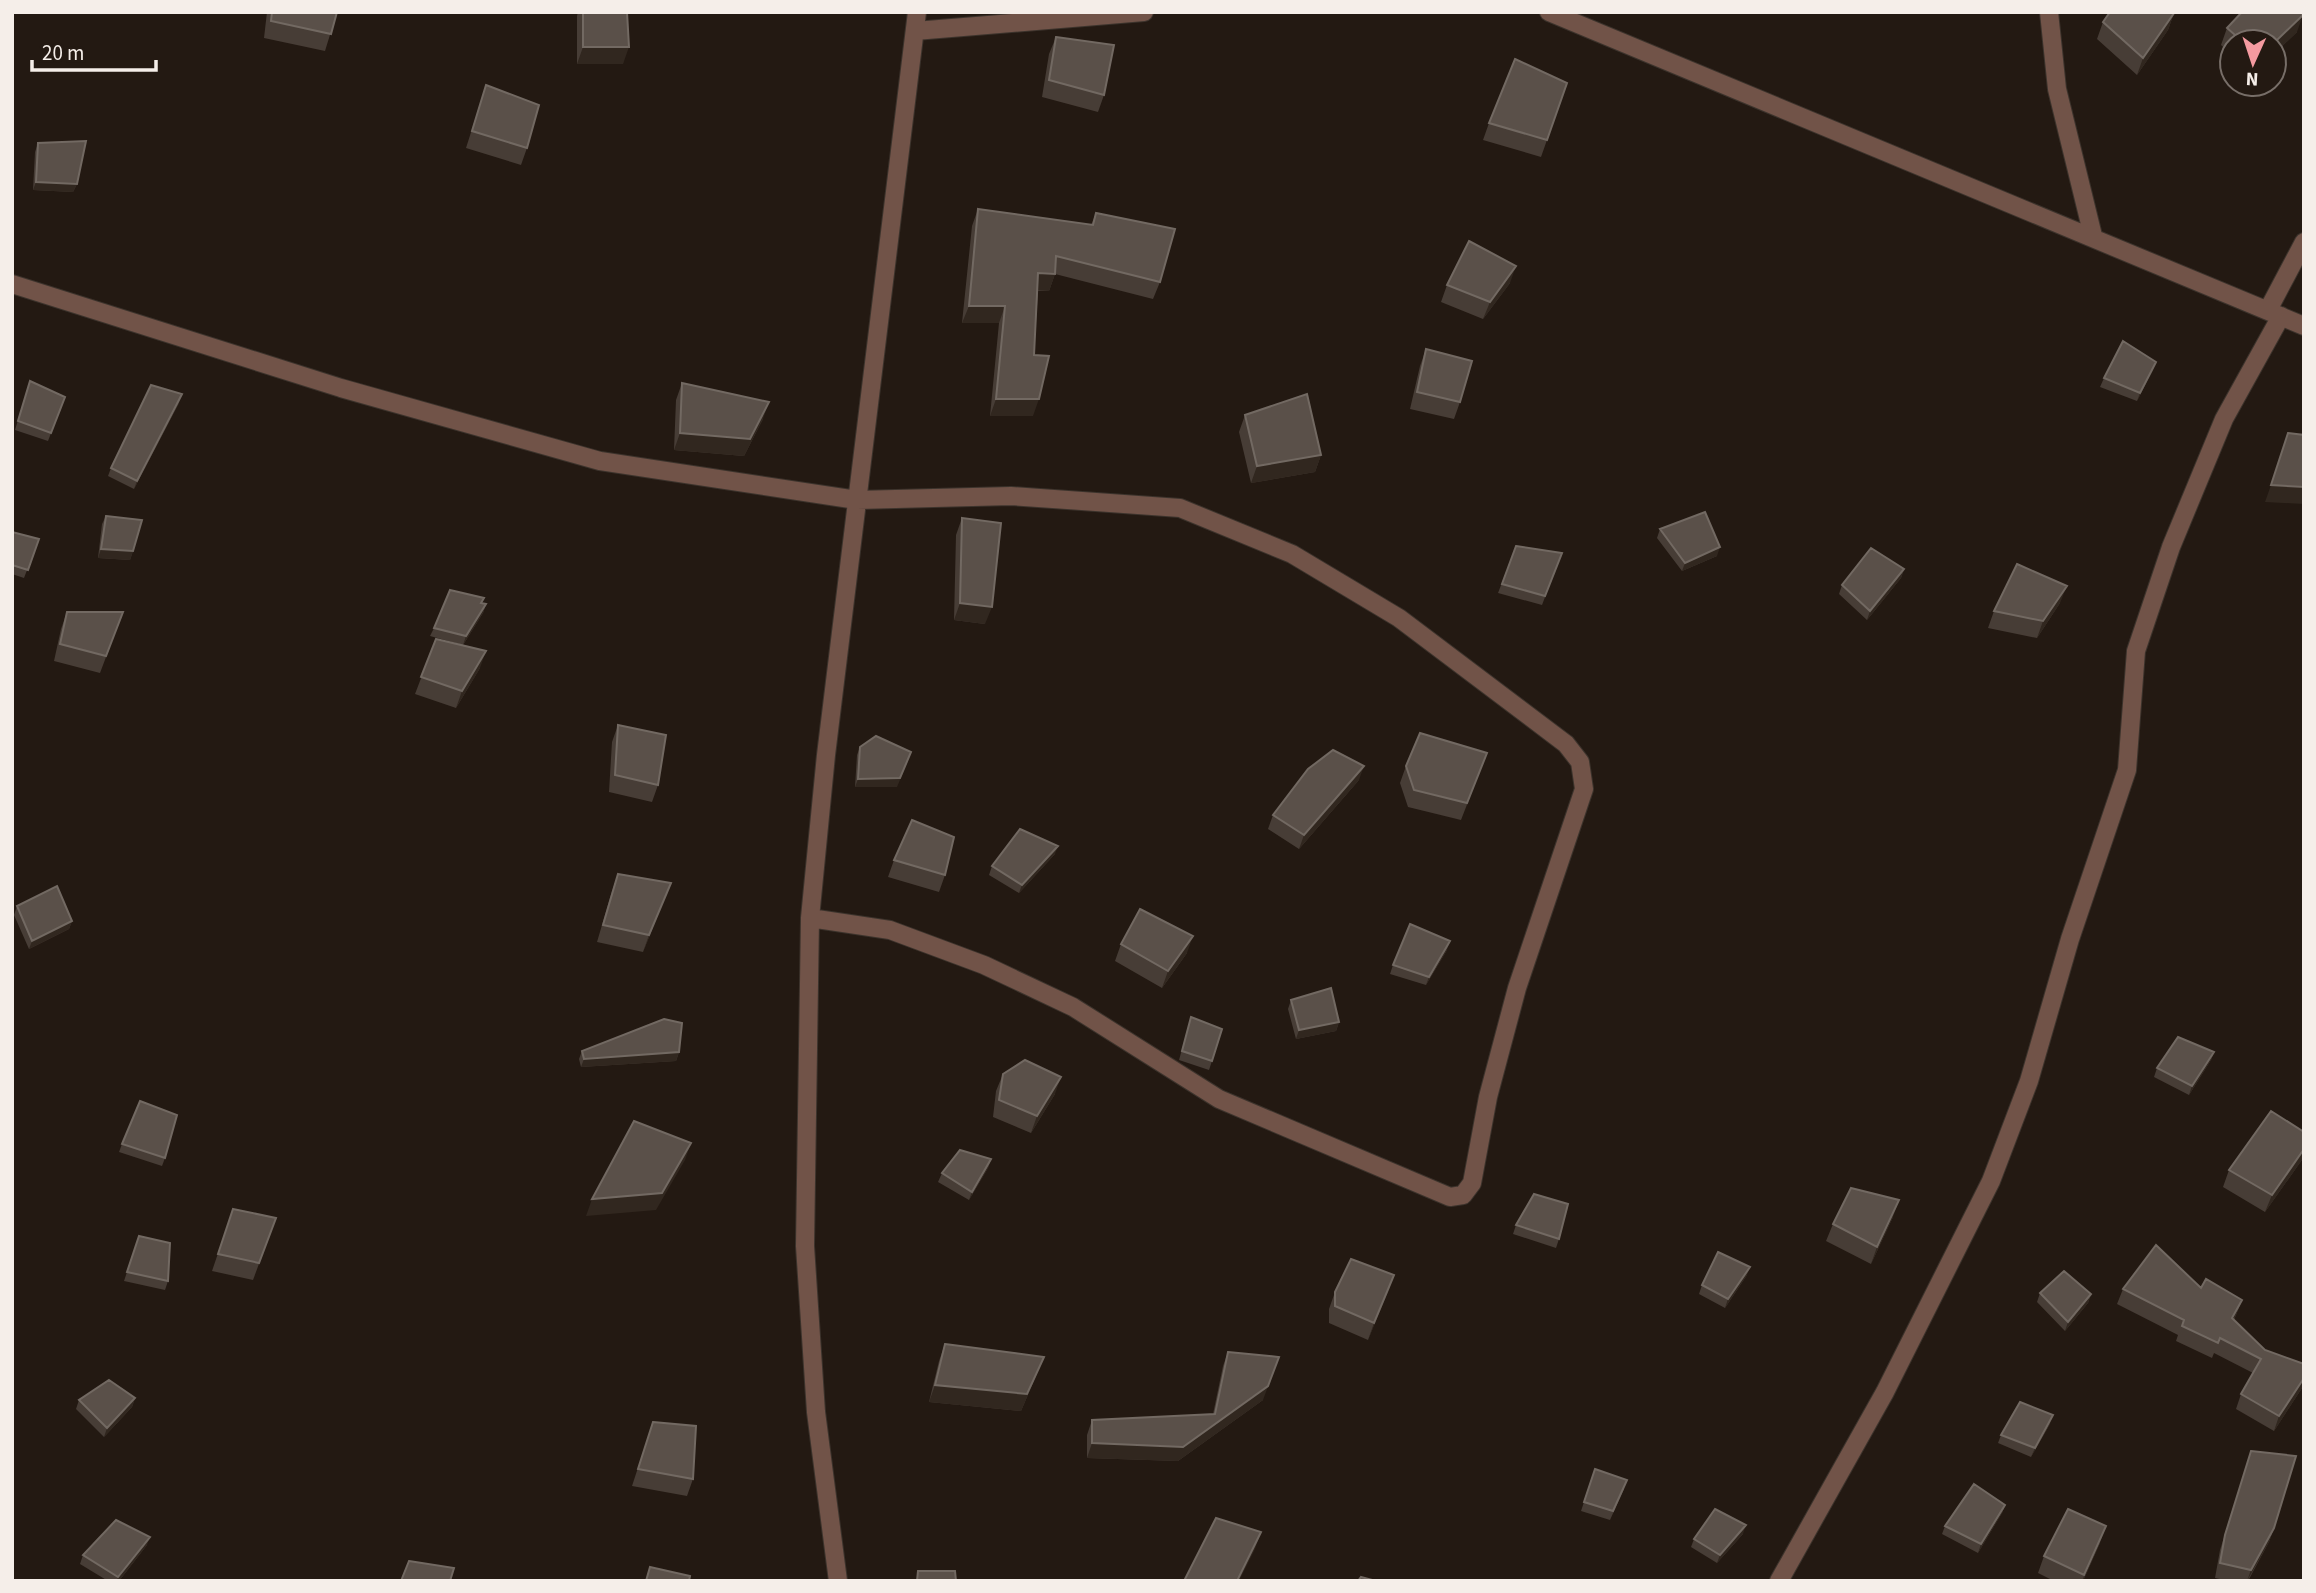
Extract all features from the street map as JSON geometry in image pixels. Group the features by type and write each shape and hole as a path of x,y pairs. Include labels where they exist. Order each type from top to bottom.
{"street":[{"path":"838,1581 816,1412 805,1246 810,918 826,755 917,12"},
{"path":"915,31 1144,12"},
{"path":"1549,12 2304,326"},
{"path":"2049,12 2057,89 2093,236"},
{"path":"1779,1581 1885,1392 1991,1181 2029,1081 2070,939 2127,770 2136,651 2166,560 2224,419 2275,313 2304,242"},
{"path":"12,284 341,388 600,461 857,500 1011,496 1130,502 1180,508 1292,554 1399,618 1566,744 1580,762 1584,789 1517,988 1488,1097 1472,1183 1464,1195 1450,1197 1219,1099 1073,1007 984,965 890,930 810,918"}],"building":[{"path":"272,12 337,12 331,34 271,21"},
{"path":"583,12 627,12 629,47 583,47"},
{"path":"2110,12 2174,13 2143,58 2103,22"},
{"path":"2242,12 2300,12 2303,15 2288,29 2227,28"},
{"path":"1056,37 1114,45 1104,95 1049,80"},
{"path":"1515,59 1567,83 1547,140 1489,123"},
{"path":"486,85 539,105 527,148 472,131"},
{"path":"86,141 77,184 36,182 38,143"},
{"path":"978,209 1093,225 1096,213 1175,229 1160,282 1056,256 1055,274 1038,273 1034,355 1049,356 1039,399 996,399 1005,306 969,306"},
{"path":"1469,241 1516,266 1490,302 1447,285"},
{"path":"2123,341 2156,362 2140,393 2104,378"},
{"path":"1426,349 1472,361 1460,402 1417,392"},
{"path":"30,381 65,397 51,433 18,421"},
{"path":"682,383 769,402 750,439 680,433"},
{"path":"151,385 182,394 137,481 111,468"},
{"path":"1307,394 1321,455 1257,466 1245,415"},
{"path":"2288,433 2304,435 2304,487 2271,485"},
{"path":"1705,512 1720,547 1685,563 1660,529"},
{"path":"106,516 142,520 133,551 101,549"},
{"path":"962,518 1001,523 992,607 960,603"},
{"path":"12,532 39,539 28,570 12,565"},
{"path":"1516,546 1562,553 1545,596 1502,584"},
{"path":"1871,548 1904,569 1870,611 1842,585"},
{"path":"2017,564 2067,586 2043,621 1994,611"},
{"path":"450,590 484,598 481,603 486,604 466,636 434,628"},
{"path":"67,612 123,612 106,656 60,644"},
{"path":"436,639 486,651 462,691 421,677"},
{"path":"618,725 666,735 658,785 615,775"},
{"path":"1420,733 1487,753 1467,803 1414,790 1406,766"},
{"path":"876,736 911,752 900,778 858,779 860,747"},
{"path":"1333,750 1364,766 1304,835 1273,815 1308,769"},
{"path":"912,820 954,837 945,875 894,860"},
{"path":"1020,829 1058,846 1022,885 992,866"},
{"path":"618,874 671,883 649,935 603,925"},
{"path":"57,886 72,921 32,941 17,906"},
{"path":"1140,909 1193,936 1168,971 1121,944"},
{"path":"1410,924 1450,941 1429,977 1393,965"},
{"path":"1331,988 1339,1022 1299,1030 1291,1000"},
{"path":"1191,1017 1222,1029 1212,1061 1182,1051"},
{"path":"664,1019 682,1023 679,1052 584,1059 582,1051"},
{"path":"2178,1037 2214,1052 2192,1086 2157,1068"},
{"path":"1025,1060 1061,1077 1037,1116 999,1100 1003,1074"},
{"path":"140,1101 177,1115 165,1158 122,1144"},
{"path":"2271,1111 2304,1132 2304,1149 2272,1195 2229,1170"},
{"path":"634,1121 691,1143 662,1193 592,1199"},
{"path":"960,1150 991,1159 972,1192 942,1173"},
{"path":"1851,1188 1899,1200 1877,1247 1833,1224"},
{"path":"1534,1194 1568,1204 1559,1239 1516,1225"},
{"path":"233,1209 276,1218 259,1263 218,1254"},
{"path":"139,1236 170,1243 168,1281 127,1272"},
{"path":"2156,1245 2201,1288 2206,1279 2242,1300 2232,1318 2265,1350 2304,1364 2304,1378 2279,1416 2241,1394 2261,1359 2220,1338 2218,1343 2182,1326 2184,1320 2123,1289"},
{"path":"1718,1252 1750,1267 1728,1299 1702,1285"},
{"path":"1351,1259 1394,1275 1374,1323 1335,1306 1335,1292"},
{"path":"2064,1271 2091,1294 2068,1322 2040,1293"},
{"path":"945,1344 1044,1357 1027,1394 935,1385"},
{"path":"1228,1352 1279,1357 1268,1386 1183,1447 1092,1443 1092,1420 1215,1414"},
{"path":"109,1380 135,1398 107,1428 79,1400"},
{"path":"2020,1402 2053,1415 2035,1448 2001,1435"},
{"path":"653,1422 696,1426 693,1479 638,1469"},
{"path":"2251,1451 2296,1456 2274,1528 2251,1570 2220,1563 2225,1535"},
{"path":"1595,1469 1627,1480 1613,1511 1584,1502"},
{"path":"1974,1484 2005,1505 1981,1544 1945,1526"},
{"path":"1715,1509 1746,1525 1720,1555 1694,1539"},
{"path":"2068,1509 2106,1526 2084,1575 2044,1556"},
{"path":"1216,1518 1261,1532 1237,1581 1184,1581"},
{"path":"116,1520 150,1537 118,1577 83,1555"},
{"path":"409,1561 454,1568 450,1581 401,1581"},
{"path":"650,1567 690,1576 689,1581 646,1581"},
{"path":"918,1571 955,1571 956,1581 917,1581"},
{"path":"1361,1577 1376,1581 1358,1581"}]}
